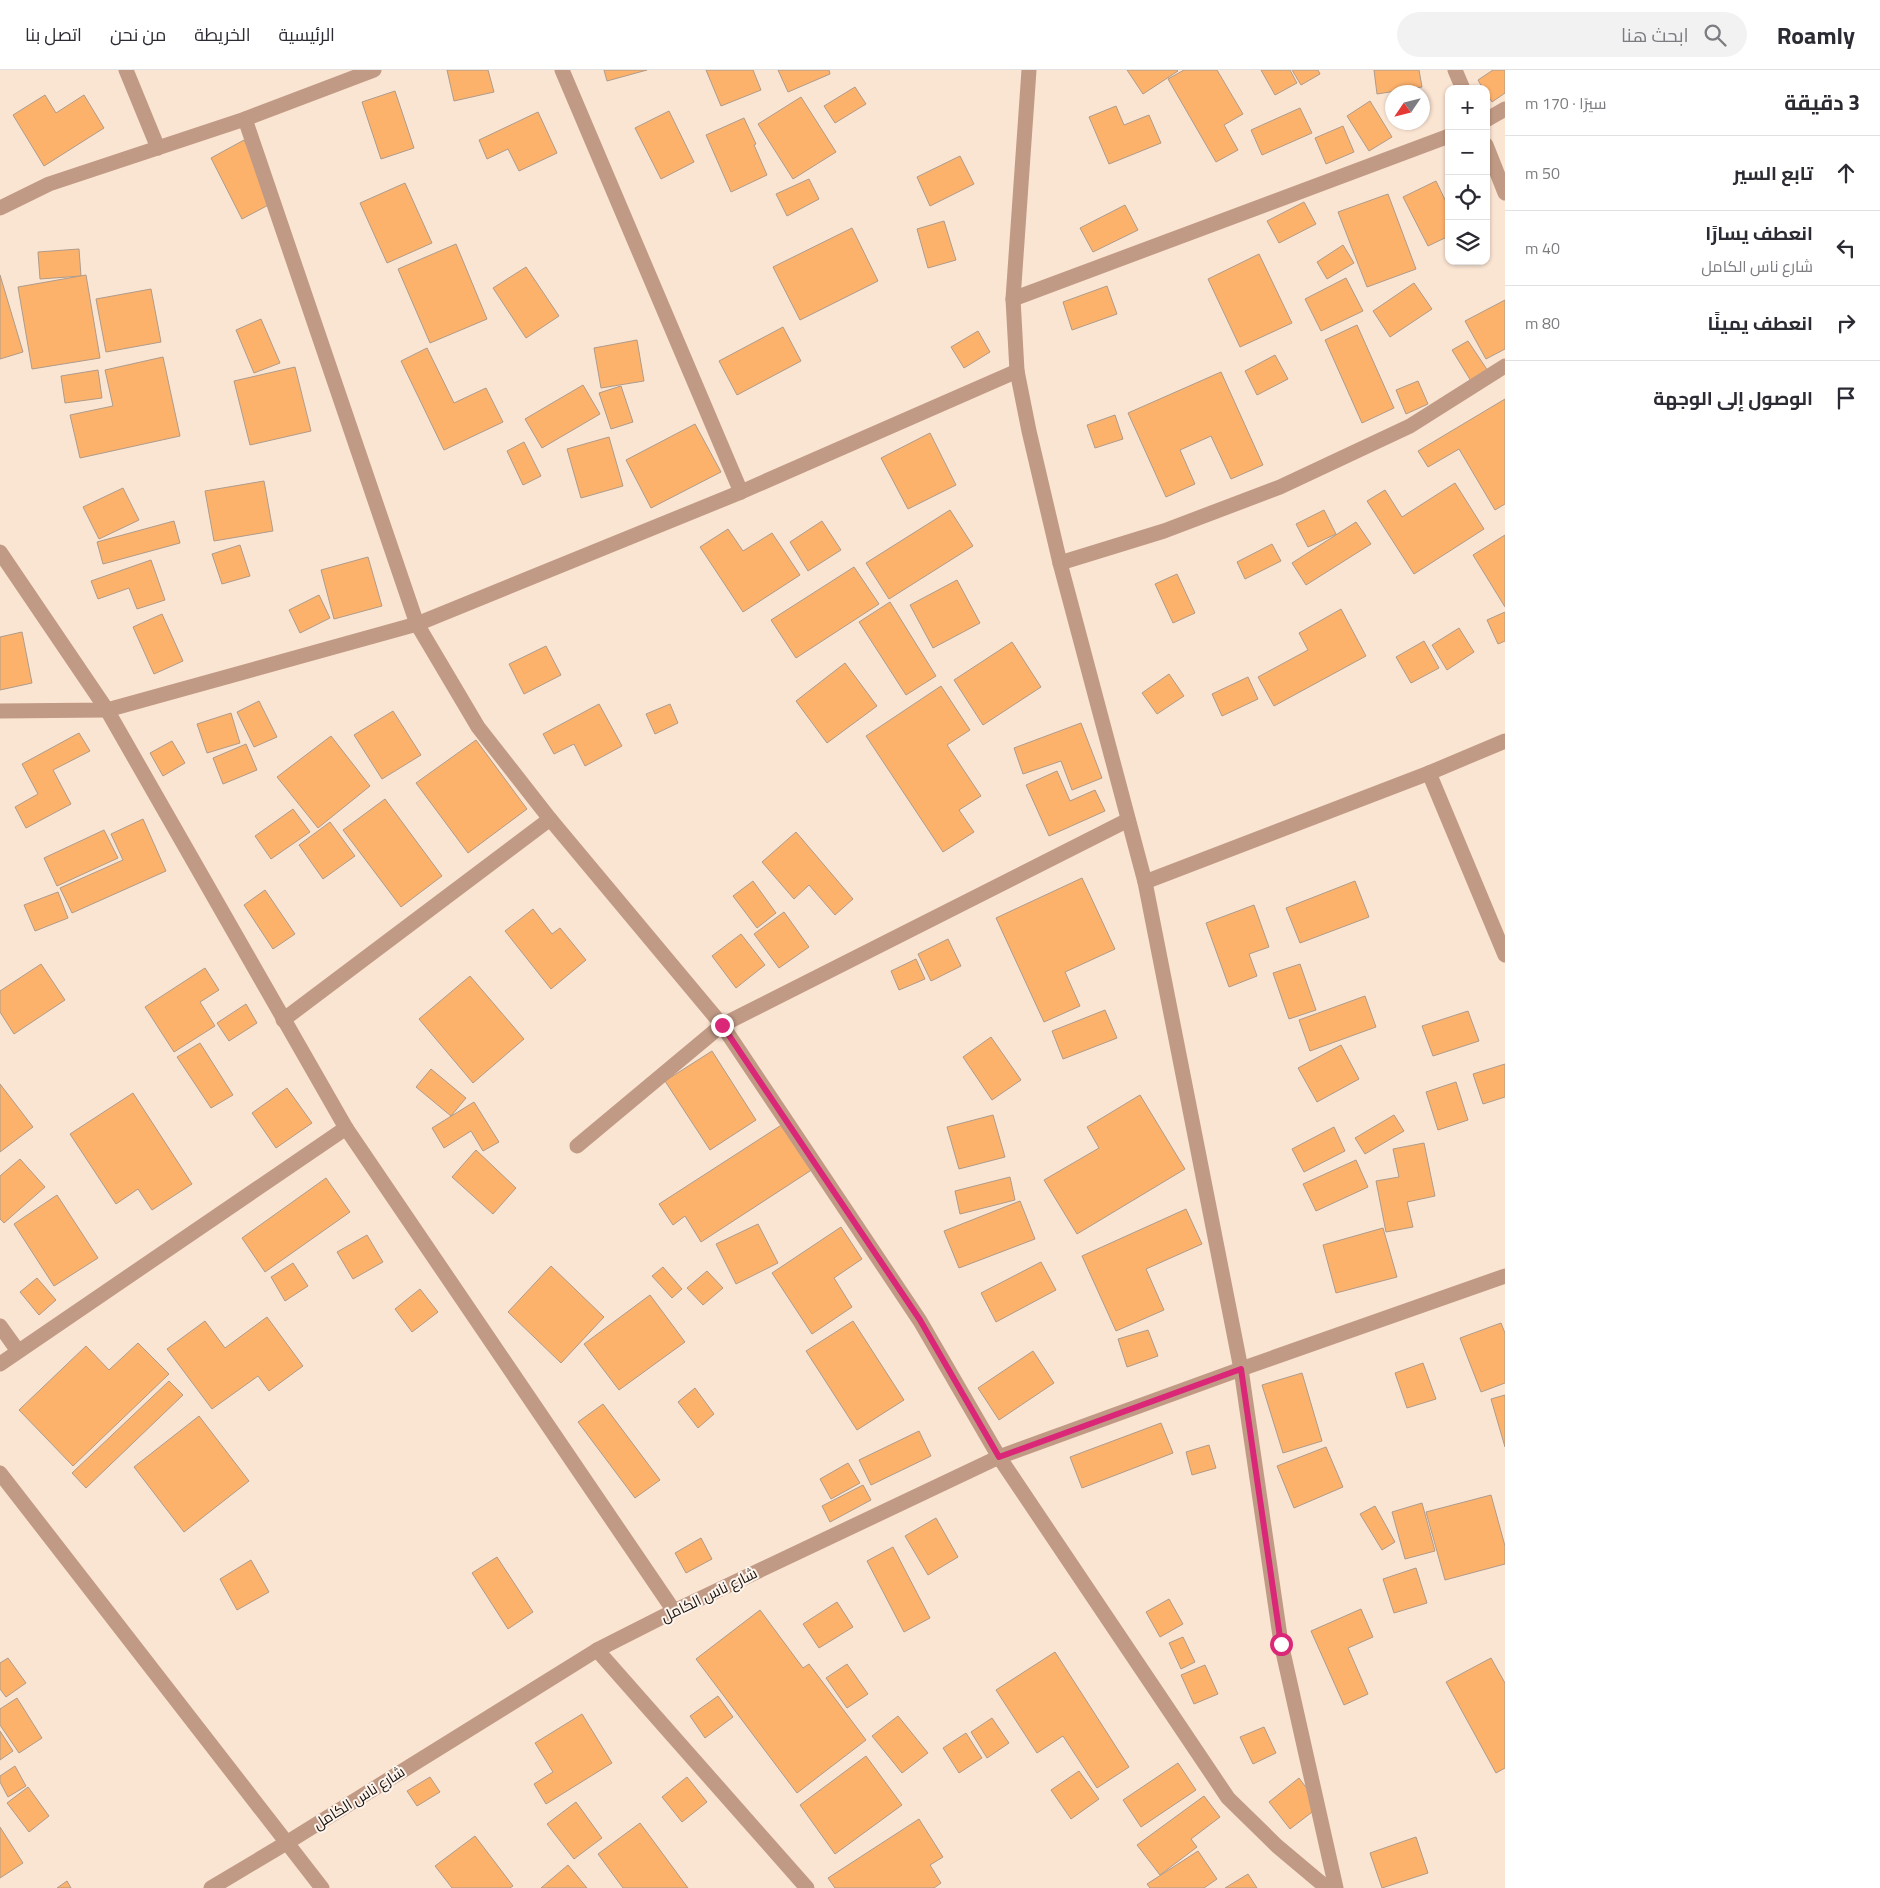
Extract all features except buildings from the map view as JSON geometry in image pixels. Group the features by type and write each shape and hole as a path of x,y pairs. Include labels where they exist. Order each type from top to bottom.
{"street":[{"path":"126,70 158,148"},
{"path":"0,208 50,184 245,119 374,70"},
{"path":"562,70 741,492"},
{"path":"1029,70 1014,299 1017,371 1060,564 1145,882 1241,1369 1281,1644 1336,1888"},
{"path":"1455,70 1461,85"},
{"path":"1490,118 1505,109"},
{"path":"245,119 417,624 478,726 550,819 722,1025 920,1320 999,1457 1228,1798 1277,1846 1327,1888"},
{"path":"1014,299 1445,137"},
{"path":"1490,155 1505,193"},
{"path":"1060,564 1164,531 1280,487 1410,426 1505,366"},
{"path":"0,711 107,710 417,624 741,492 1017,371"},
{"path":"0,552 107,710 346,1128 674,1611"},
{"path":"1145,882 1429,773 1505,741"},
{"path":"1429,773 1505,955"},
{"path":"283,1020 550,819"},
{"path":"577,1146 722,1025 1128,820"},
{"path":"0,1364 346,1128"},
{"name":"شارع ناس الكامل","path":"210,1888 288,1842 597,1650 674,1611 999,1457 1505,1276"},
{"path":"0,1326 18,1351"},
{"path":"0,1473 322,1888"},
{"path":"597,1650 807,1888"}],"route":[{"path":"722,1025 920,1320 999,1457 1241,1369 1281,1644"}]}
